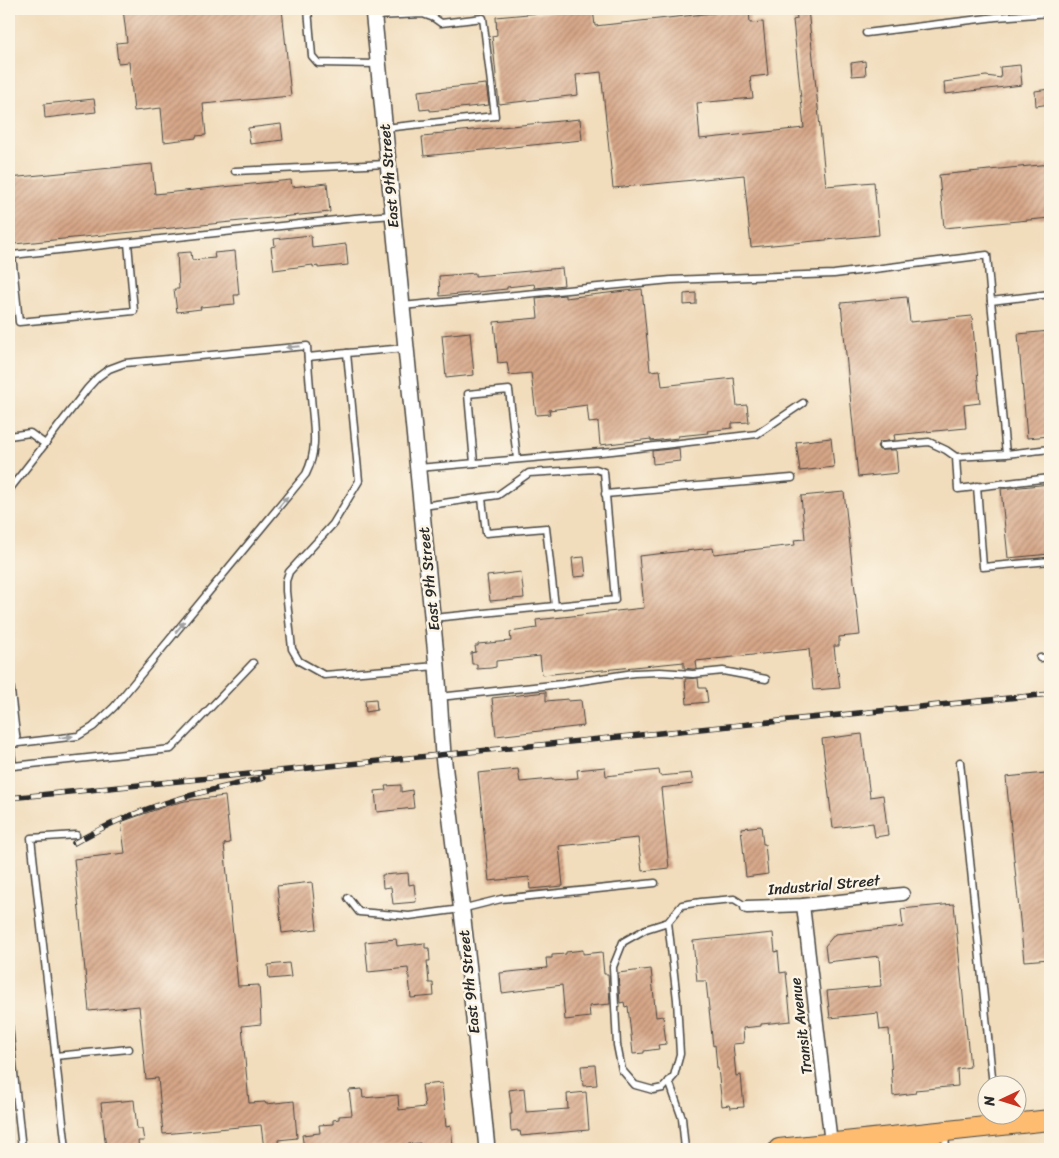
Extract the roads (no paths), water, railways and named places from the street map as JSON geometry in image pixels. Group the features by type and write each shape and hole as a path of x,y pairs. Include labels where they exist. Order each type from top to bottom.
{"main road":[{"path":"779,1149 831,1143 945,1140 993,1124 1050,1120"}],"street":[{"name":"East 9th Street","path":"373,12 437,666 443,755 470,978 487,1149"},
{"name":"Industrial Street","path":"747,907 803,905 903,894"},
{"name":"Transit Avenue","path":"803,905 831,1143"}],"lane":[{"path":"308,9 312,56 318,63 378,64"},
{"path":"373,12 423,14 441,23 483,18 494,116 385,128"},
{"path":"866,33 996,17 1050,13"},
{"path":"236,171 388,163"},
{"path":"128,243 134,311 19,322 12,255 393,215"},
{"path":"402,306 671,280 834,274 988,255 1006,454"},
{"path":"991,301 1050,294"},
{"path":"9,490 87,389 109,369 125,363 307,346 314,450 312,463 306,474 114,707 93,727 78,736 12,744"},
{"path":"308,357 406,348"},
{"path":"347,353 359,481 333,524 289,572 286,581 292,649 299,661 324,675 437,666"},
{"path":"474,463 468,394 509,390 517,460"},
{"path":"418,468 612,451 757,434 803,403"},
{"path":"9,436 30,433 45,444"},
{"path":"882,446 929,442 956,457 1050,449"},
{"path":"956,457 958,489 1050,478"},
{"path":"421,506 498,495 529,473 596,469 604,472 615,600 432,618"},
{"path":"605,494 792,478"},
{"path":"977,486 983,567 1050,561"},
{"path":"482,498 486,533 546,528 555,606"},
{"path":"1040,658 1050,657"},
{"path":"9,674 13,766 171,749 253,663"},
{"path":"439,698 562,684 634,673 693,674 723,671 766,679"},
{"path":"960,762 992,1076"},
{"path":"66,1149 31,838 76,835"},
{"path":"348,898 359,912 409,916 461,909 501,899 655,882"},
{"path":"668,922 677,1000 680,1054 674,1076 663,1088 653,1090 635,1085 622,1070 617,1045 613,967 623,942 646,929 668,922 682,905 734,899 747,907"},
{"path":"9,1026 22,1149"},
{"path":"55,1056 129,1049"},
{"path":"669,1081 682,1118 685,1149"}],"railway":[{"path":"9,798 1050,694"},
{"path":"74,843 113,823 152,807 199,793 263,778"}]}
